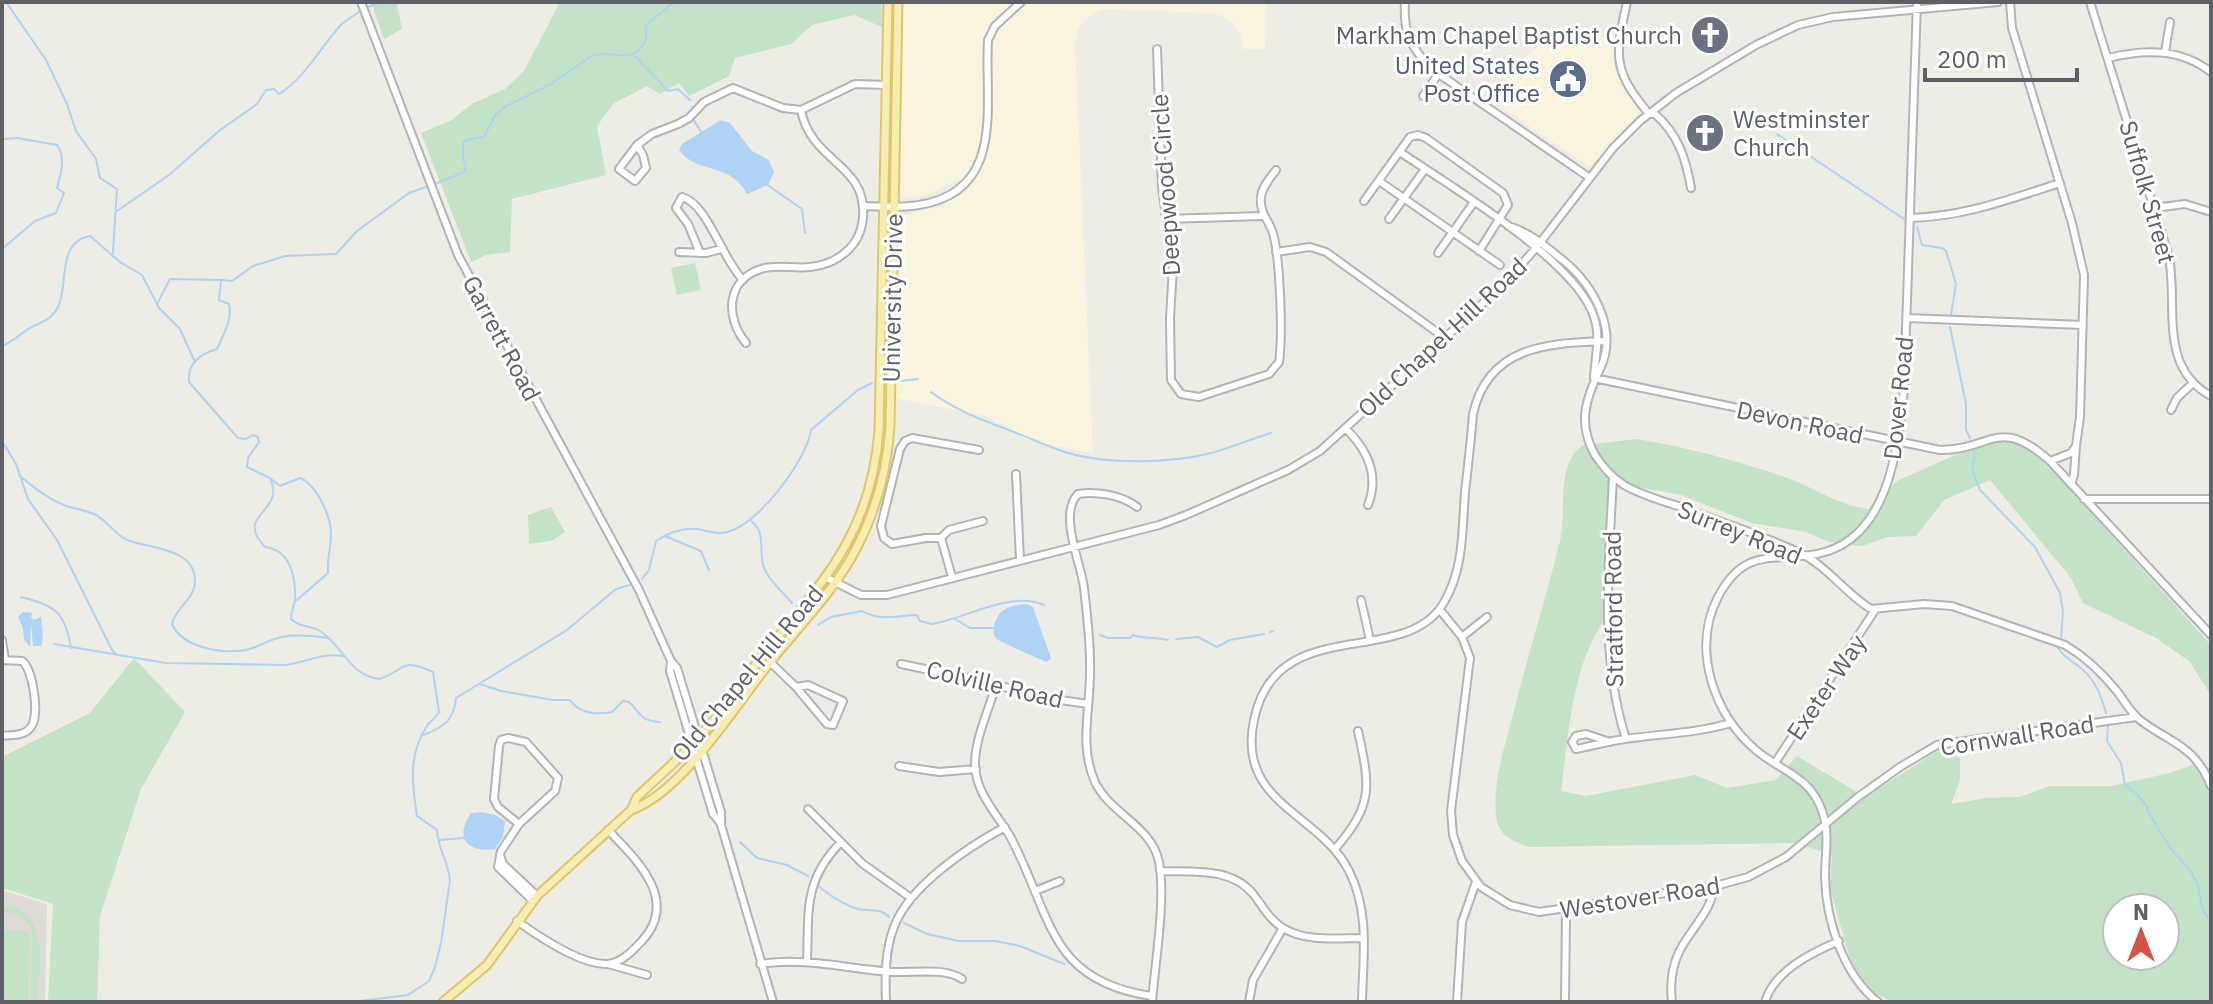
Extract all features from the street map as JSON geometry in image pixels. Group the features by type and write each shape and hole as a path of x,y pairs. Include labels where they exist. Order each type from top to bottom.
{"main road":[{"name":"University Drive","path":"830,580 858,524 877,457 888,2"},
{"name":"University Drive","path":"830,580 863,535 886,464 890,427 898,2"},
{"name":"Old Chapel Hill Road","path":"443,1002 479,974 535,899 608,830 631,810 644,806 703,750 830,580"},
{"name":"Old Chapel Hill Road","path":"631,810 637,797 699,736 830,580"}],"street":[{"name":"Garrett Road","path":"361,2 433,194 472,285 635,581 677,668 721,812 721,825 773,1002"},
{"path":"863,206 921,205 943,198 964,185 979,167 986,139 988,40 995,26 1021,2"},
{"path":"1405,2 1406,29 1419,56 1590,178"},
{"path":"1627,2 1618,49 1620,67 1628,87 1649,113 1661,119 1678,142 1686,161 1691,188"},
{"name":"Old Chapel Hill Road","path":"830,580 861,595 875,596 1074,547 1186,515 1298,465 1320,451 1504,284 1620,140 1676,93 1788,29 1833,17 1917,6 1998,2"},
{"path":"2010,2 2012,28 2082,265 2080,417 2071,484"},
{"name":"Suffolk Street","path":"2090,2 2173,279 2174,346 2178,361 2193,383"},
{"name":"Dover Road","path":"1878,1002 1857,980 1839,941 1826,894 1826,823 1818,801 1807,785 1744,740 1731,723 1717,699 1709,667 1708,638 1716,601 1729,581 1749,564 1770,556 1818,553 1837,546 1865,525 1880,500 1897,442 1904,389 1917,6"},
{"path":"2165,52 2170,22"},
{"name":"Deepwood Circle","path":"1157,49 1162,187 1173,267 1171,380 1178,391 1189,397 1199,397 1241,384 1269,374 1277,366 1280,354 1276,252 1272,230 1262,216"},
{"path":"2108,58 2139,52 2165,52 2196,62 2211,72"},
{"path":"1423,96 1439,73"},
{"path":"637,145 646,168 635,181 619,169 637,145 652,134 689,118 704,102 733,88 783,108 801,110 855,84 886,85"},
{"path":"746,343 735,327 732,315 732,299 743,280 753,272 769,267 810,267 836,261 849,250 862,225 863,206 854,177 815,145 806,131 801,110"},
{"path":"1364,201 1410,137 1418,135 1426,138 1503,193 1508,205 1479,251"},
{"path":"2134,142 2142,140"},
{"path":"1400,152 1538,245 1584,293 1602,341 1594,378"},
{"path":"1389,219 1425,169"},
{"path":"1166,219 1262,216 1261,194 1276,170"},
{"path":"1379,181 1500,265"},
{"path":"1910,218 1952,216 2060,183"},
{"path":"700,253 688,224 676,208 682,197 697,206 743,280"},
{"path":"1438,253 1474,202"},
{"path":"2154,208 2185,204 2211,212"},
{"path":"1276,252 1305,247 1326,252 1445,338"},
{"path":"679,252 700,253 721,249"},
{"path":"1907,318 2083,325"},
{"path":"1362,1002 1364,916 1359,896 1350,872 1335,849 1275,799 1265,786 1253,754 1254,720 1262,695 1289,665 1317,651 1413,631 1440,610 1456,580 1459,566 1473,414 1479,393 1501,366 1528,349 1549,344 1602,341"},
{"name":"Devon Road","path":"1594,378 1946,450 1989,438 2009,437 2030,445 2050,461 2211,635"},
{"name":"Surrey Road","path":"1594,378 1585,411 1591,446 1613,477 1640,492 1803,555 1868,608 1875,610"},
{"path":"2171,410 2177,398 2193,383 2211,396"},
{"path":"1345,428 1361,444 1370,462 1373,482 1368,505"},
{"path":"979,450 912,438 905,441 900,449 881,526 884,538 892,544 941,538 949,530 983,521"},
{"path":"2050,461 2071,453 2076,446"},
{"path":"1016,474 1020,560"},
{"name":"Stratford Road","path":"1613,477 1609,661 1615,703 1626,739"},
{"path":"996,684 978,743 976,769 982,793 1005,827 1057,941 1079,968 1113,988 1152,999 1160,871 1151,842 1105,797 1095,781 1087,755 1085,739 1090,664 1071,504 1078,494 1087,492 1128,500 1137,507"},
{"path":"2084,499 2211,499"},
{"path":"941,538 952,577"},
{"path":"1361,600 1370,640"},
{"path":"1875,610 1924,604 1952,606 2065,645 2081,655 2106,679 2136,717 2187,749 2211,783"},
{"path":"1440,610 1462,637 1487,617"},
{"name":"Exeter Way","path":"1775,763 1875,610"},
{"name":"Westover Road","path":"1462,637 1468,649 1469,668 1451,822 1459,855 1476,882 1517,908 1539,912 1566,910 1740,880 1778,863 1826,823"},
{"path":"2,640 4,660 22,661 29,668 35,714 32,725 24,732 2,736"},
{"name":"Garrett Road","path":"671,661 670,671 713,814 721,825"},
{"path":"770,662 830,725 837,719 843,701 803,684 796,687"},
{"name":"Colville Road","path":"901,664 996,684 1040,697 1088,704"},
{"path":"812,707 820,692"},
{"name":"Cornwall Road","path":"1826,823 1900,767 1937,745 2136,717"},
{"path":"1610,742 1586,734 1576,736 1572,742 1576,749 1731,723"},
{"path":"1335,849 1356,823 1368,791 1358,731"},
{"path":"519,824 498,807 494,799 499,746 501,740 508,738 526,742 558,778 555,791 519,824 500,855 503,864 535,899"},
{"path":"2200,764 2211,762"},
{"path":"899,766 939,772 976,769"},
{"path":"808,809 875,873 911,898"},
{"path":"886,1002 886,971 892,930 911,898 971,847 1005,827"},
{"path":"608,830 653,884 657,903 652,928 643,940 617,961 608,964"},
{"path":"807,961 812,885 821,865 841,842"},
{"path":"1160,871 1214,873 1233,878 1253,894 1283,928 1311,937 1363,938"},
{"path":"1035,891 1060,881"},
{"path":"1457,1002 1462,922 1476,882"},
{"path":"1672,1002 1676,959 1691,930 1711,903 1714,893 1712,886"},
{"path":"1565,1002 1566,910"},
{"path":"517,921 570,953 647,975"},
{"path":"1249,1002 1253,980 1283,928"},
{"path":"1765,1002 1781,975 1839,941"},
{"path":"760,964 807,961 886,971 950,973 962,979"}],"shaded area":[{"path":"902,2 1266,2 1265,49 1243,49 1241,36 1234,24 1223,16 1210,13 1103,9 1088,17 1078,30 1075,43 1093,454 1025,439 1009,427 985,416 894,398 899,217 941,206 968,190 960,179 927,195 903,198 899,194"},
{"path":"1550,35 1615,37 1613,56 1616,73 1641,111 1590,167 1502,108 1504,58 1525,58"},
{"path":"2,890 47,904 45,1002 2,1002"}],"green space":[{"path":"371,2 401,2 397,5 402,29 384,39"},
{"path":"560,2 881,2 882,27 854,15 812,25 791,44 735,58 729,76 689,96 679,83 660,94 647,86 613,104 597,126 606,175 512,199 510,252 486,255 471,262 421,133 450,121 472,104 505,89 524,71"},
{"path":"695,263 701,290 677,295 671,268"},
{"path":"1638,439 1676,446 1769,472 1847,504 1868,509 1897,481 1980,444 2000,440 2020,444 2033,452 2211,645 2211,695 2189,661 2156,638 2083,603 2071,578 1990,480 1944,500 1916,536 1887,537 1862,546 1829,542 1806,532 1752,523 1681,495 1610,482 1604,621 1593,639 1578,680 1561,791 1586,796 1695,775 1727,788 1776,780 1797,756 1865,797 1941,749 1960,758 1960,780 1951,804 2019,797 2050,786 2111,786 2192,765 2211,769 2211,1002 1893,1002 1872,992 1851,962 1830,889 1832,855 1795,843 1528,847 1505,835 1497,821 1499,769 1560,541 1566,475 1575,452 1584,445"},
{"path":"551,507 565,532 551,541 529,544 528,515"},
{"path":"134,658 185,712 141,789 100,916 97,1002 48,1002 53,904 2,888 2,757 90,713"},
{"path":"2,907 22,911 37,932 40,959 37,1002 31,1002 32,930 20,916 2,912"},
{"path":"2,930 30,931 28,1002 2,1002"}],"water":[{"path":"721,120 730,123 752,151 769,160 774,172 768,185 747,194 732,177 695,163 679,150 682,144"},
{"path":"1027,604 1033,607 1051,658 1047,662 1005,643 994,634 994,625 1001,612"},
{"path":"23,612 32,613 34,620 41,617 41,646 33,646 31,623 30,647 24,640 18,617"},
{"path":"482,812 505,821 503,837 495,849 477,849 466,842 466,822 471,813"}],"waterway":[{"path":"6,2 46,60 76,131 96,159 100,178 117,189 113,253"},
{"path":"366,8 379,2"},
{"path":"435,184 464,172 463,143 484,137 496,114 506,106 551,84 591,56 636,52 645,41 645,26 674,2"},
{"path":"117,211 169,175 219,131 257,104 266,90 274,89 279,94 289,87 340,26 360,11"},
{"path":"633,54 668,91 678,89 690,100"},
{"path":"693,119 703,135"},
{"path":"1777,134 1904,219"},
{"path":"2,139 17,138 57,145 62,160 57,188 64,193 56,213 35,221 2,249"},
{"path":"766,184 802,209 805,233"},
{"path":"222,280 232,281 253,266 285,256 336,254 357,231 409,193 429,186"},
{"path":"1917,227 1922,245 1946,251 1956,284 1951,315"},
{"path":"2,346 55,312 61,298 68,255 79,240 90,236 120,262 142,275 159,308 180,329 194,360"},
{"path":"157,304 170,279 221,280 219,300 229,304 230,310 227,327 217,349 200,357 192,365 189,382 238,438 258,437 259,442 248,458 247,467 270,478 273,490 272,499 257,519 255,527 265,547 280,553 293,573 295,600 291,619 320,631 353,666 369,676 379,679 408,665 433,672 439,712 421,737 414,759 413,781 417,816 437,830 449,873 441,943 429,981 408,995 352,1002"},
{"path":"1950,327 1966,404 1966,430 1970,438"},
{"path":"900,381 918,379"},
{"path":"642,579 649,570 656,541 661,538 686,529 727,532 752,518 791,474 811,430 858,390 872,383"},
{"path":"931,392 971,415 1050,447 1103,459 1140,461 1192,457 1271,433"},
{"path":"2,441 16,464 28,499 57,540 117,655"},
{"path":"1973,449 1972,469 1980,490 2035,547 2060,593 2063,612 2061,638"},
{"path":"19,475 53,500 96,515 125,539 168,551 187,561 193,570 194,587 172,624 177,632 194,644 215,650 237,651 287,636 327,638"},
{"path":"271,479 280,486 300,478 306,481 322,502 330,527 328,573 297,600"},
{"path":"751,521 759,531 766,573 792,603"},
{"path":"665,536 701,551 709,570"},
{"path":"424,735 446,722 453,712 456,698 567,630 616,589 630,585"},
{"path":"21,597 57,612 66,626 71,648"},
{"path":"818,625 831,617 862,611 882,617 917,615 920,621 932,624 1002,603 1031,601 1044,605"},
{"path":"955,619 970,628 993,628"},
{"path":"1176,639 1198,637 1217,647 1230,640 1264,634"},
{"path":"1100,635 1108,638 1130,638 1133,635 1168,640"},
{"path":"54,644 166,663 285,665 328,655 343,656"},
{"path":"2058,648 2091,679 2106,713"},
{"path":"480,684 501,691 570,700 583,711 594,713 612,712 623,701 629,702 644,718 660,722"},
{"path":"2108,725 2107,741 2121,763 2125,785 2147,806 2171,849 2190,870 2198,886 2202,908 2211,923"},
{"path":"439,840 464,838"},
{"path":"740,842 757,858 787,865 808,876"},
{"path":"817,885 847,905 878,911 889,917"},
{"path":"904,923 927,934 959,941 995,941 1020,946 1064,964"}],"place":[{"name":"Markham Chapel Baptist Church","path":"1710,35"},
{"name":"United States Post Office","path":"1568,79"},
{"name":"Westminster Church","path":"1705,133"}]}
